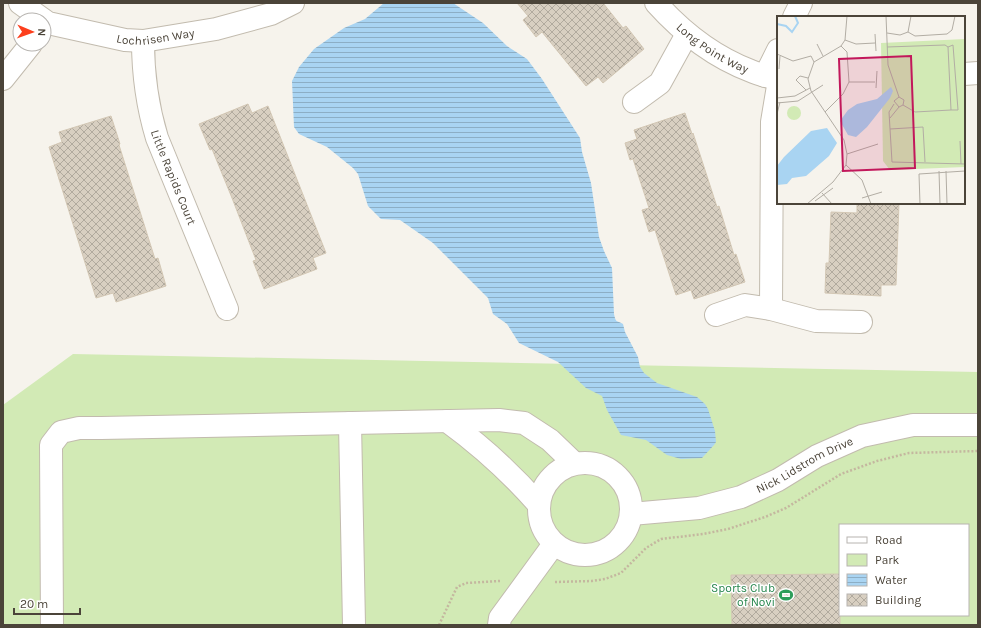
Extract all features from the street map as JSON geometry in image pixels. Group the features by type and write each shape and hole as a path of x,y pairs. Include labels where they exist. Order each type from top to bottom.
{"street":[{"name":"Lochrisen Way","path":"20,3 31,12"},
{"name":"Lochrisen Way","path":"52,26 125,40 143,41 216,29 271,14 293,3"},
{"name":"Long Point Way","path":"656,3 672,21 698,43 751,72 774,80"},
{"path":"794,16 801,3"},
{"path":"634,102 660,83 687,34"},
{"name":"Little Rapids Court","path":"143,41 144,82 151,118 157,138 226,309"},
{"path":"3,79 25,52"},
{"path":"771,309 772,122 774,80 777,58"},
{"path":"965,74 978,73"},
{"path":"716,315 745,305 771,309 816,321 861,322"},
{"path":"52,625 51,445 61,432 79,428 499,420 524,423 550,440 574,463"},
{"path":"447,421 467,435 539,505"},
{"path":"350,423 354,625"},
{"name":"Nick Lidstrom Drive","path":"632,514 699,508 741,497 778,480 817,456 862,436 913,425 978,425"},
{"path":"574,463 592,463 609,468 622,480 630,496 632,514 622,537 602,552 577,555 554,544 542,526 539,505 544,487 557,472 574,463"},
{"path":"498,625 500,618 554,544"}],"green space":[{"path":"73,354 978,372 978,625 3,625 3,405"}],"water":[{"path":"384,3 453,3 483,23 507,46 527,59 542,79 580,138 582,152 591,183 599,237 612,268 615,319 623,324 625,332 638,357 640,367 644,373 657,383 697,397 705,404 715,431 716,442 702,458 681,459 667,455 646,440 621,435 607,410 602,396 586,388 558,362 519,343 507,324 493,314 488,298 433,243 400,220 381,219 368,206 358,174 353,168 327,147 299,134 294,127 292,81 299,67 314,49 344,28 365,19"}],"building":[{"path":"517,3 603,3 623,28 626,26 644,49 603,83 598,77 586,86 542,32 536,37 523,20 528,16"},
{"path":"248,104 252,113 268,106 326,253 313,258 317,269 264,289 253,261 256,260 232,198 212,149 210,150 199,124"},
{"path":"685,113 717,207 719,206 734,255 736,254 745,282 694,299 691,290 676,295 655,230 649,232 642,210 649,208 633,159 630,160 625,143 637,139 634,130"},
{"path":"111,116 155,259 158,258 166,286 116,302 113,293 96,298 49,147 62,142 59,132"},
{"path":"857,204 899,204 896,285 881,285 881,296 825,293 826,263 829,263 831,212 857,213"},
{"name":"Sports Club of Novi","path":"839,574 840,625 732,625 731,575"}],"place":[{"name":"Sports Club of Novi","path":"786,595"}]}
